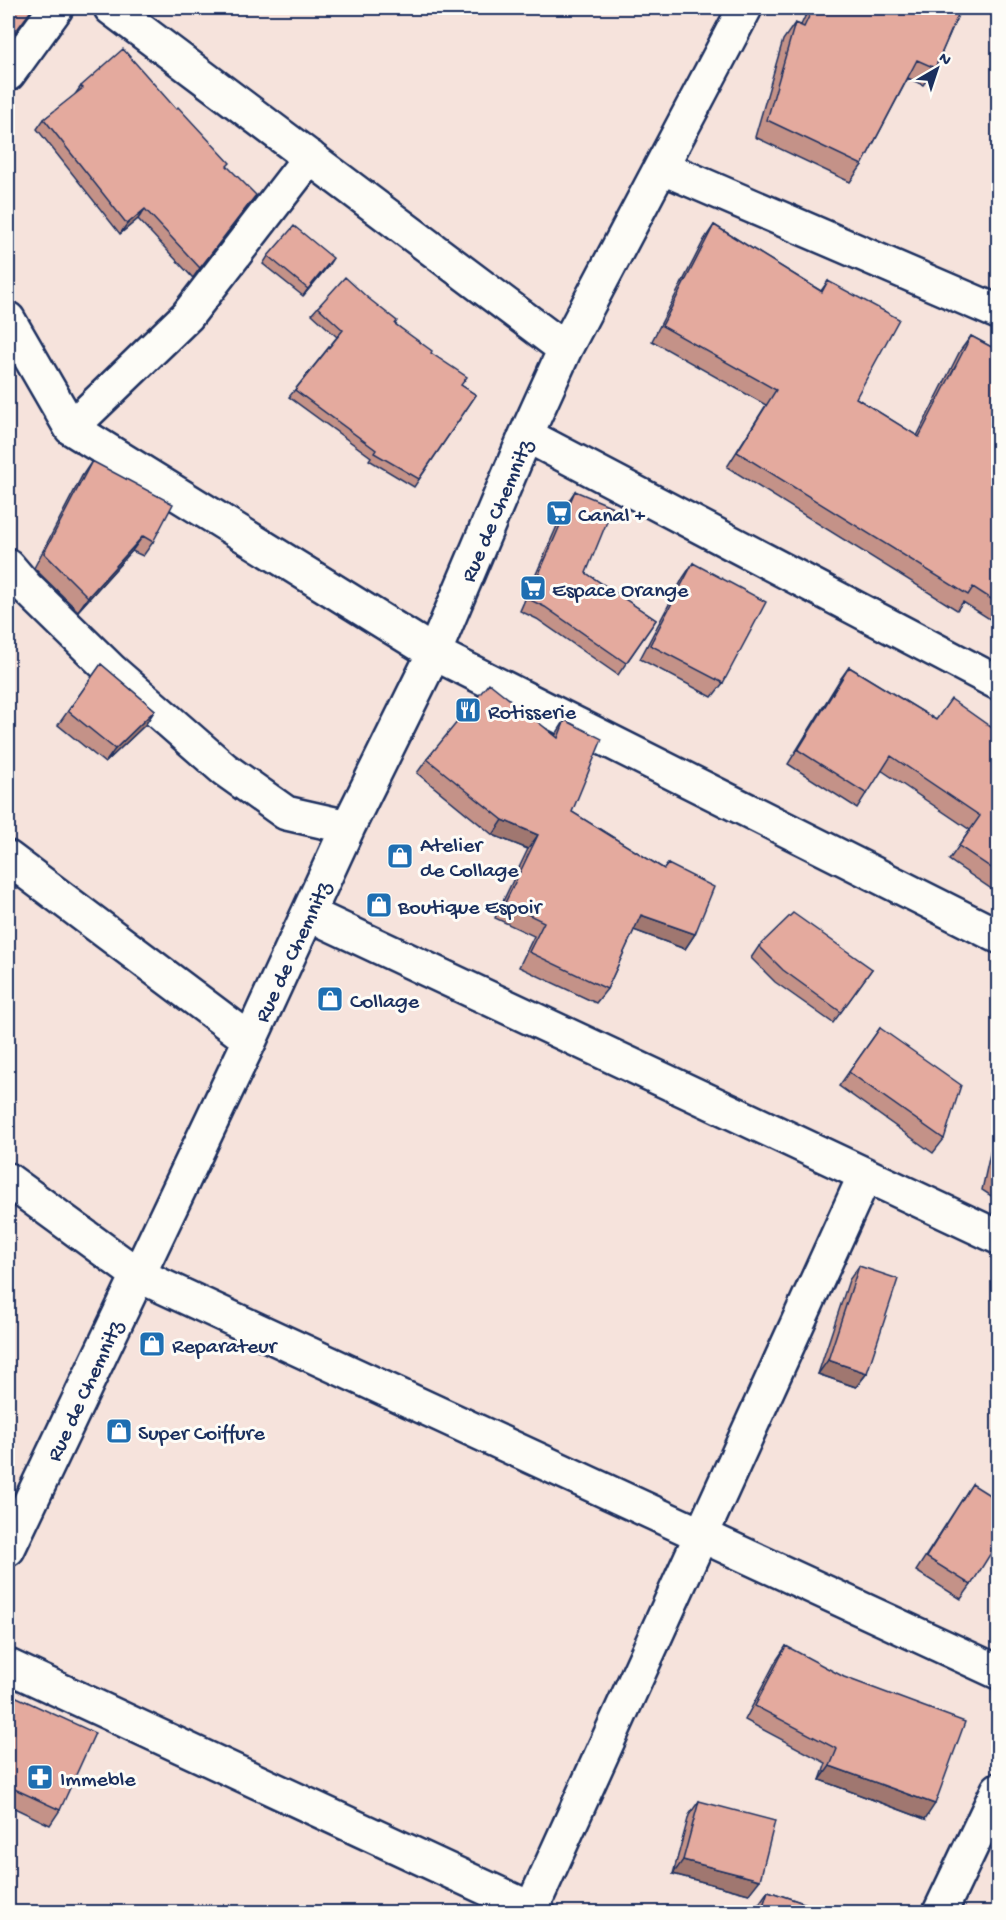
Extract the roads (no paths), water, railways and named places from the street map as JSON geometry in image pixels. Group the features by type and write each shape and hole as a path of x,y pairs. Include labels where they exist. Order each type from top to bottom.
{"street":[{"path":"8,74 56,8"},
{"path":"111,8 565,349"},
{"name":"Rue de Chemnitz","path":"9,1542 250,1040 348,827 434,653 565,349 745,8"},
{"path":"71,428 187,316 310,157"},
{"path":"661,167 999,312"},
{"path":"8,319 71,428 434,653 999,936"},
{"path":"526,435 999,682"},
{"path":"8,566 26,587 112,671 224,769 286,813 348,827"},
{"path":"8,858 250,1040"},
{"path":"309,914 999,1237"},
{"path":"8,1666 533,1911 865,1175"},
{"path":"8,1180 138,1275 701,1536 999,1671"},
{"path":"940,1912 999,1790"}],"place":[{"name":"Canal +","path":"559,513"},
{"name":"Espace Orange","path":"533,588"},
{"name":"Rotisserie","path":"468,710"},
{"name":"Atelier de Collage","path":"400,856"},
{"name":"Boutique Espoir","path":"379,905"},
{"name":"Collage","path":"330,999"},
{"name":"Reparateur","path":"152,1344"},
{"name":"Super Coiffure","path":"119,1431"},
{"name":"Immeble","path":"40,1777"}]}
